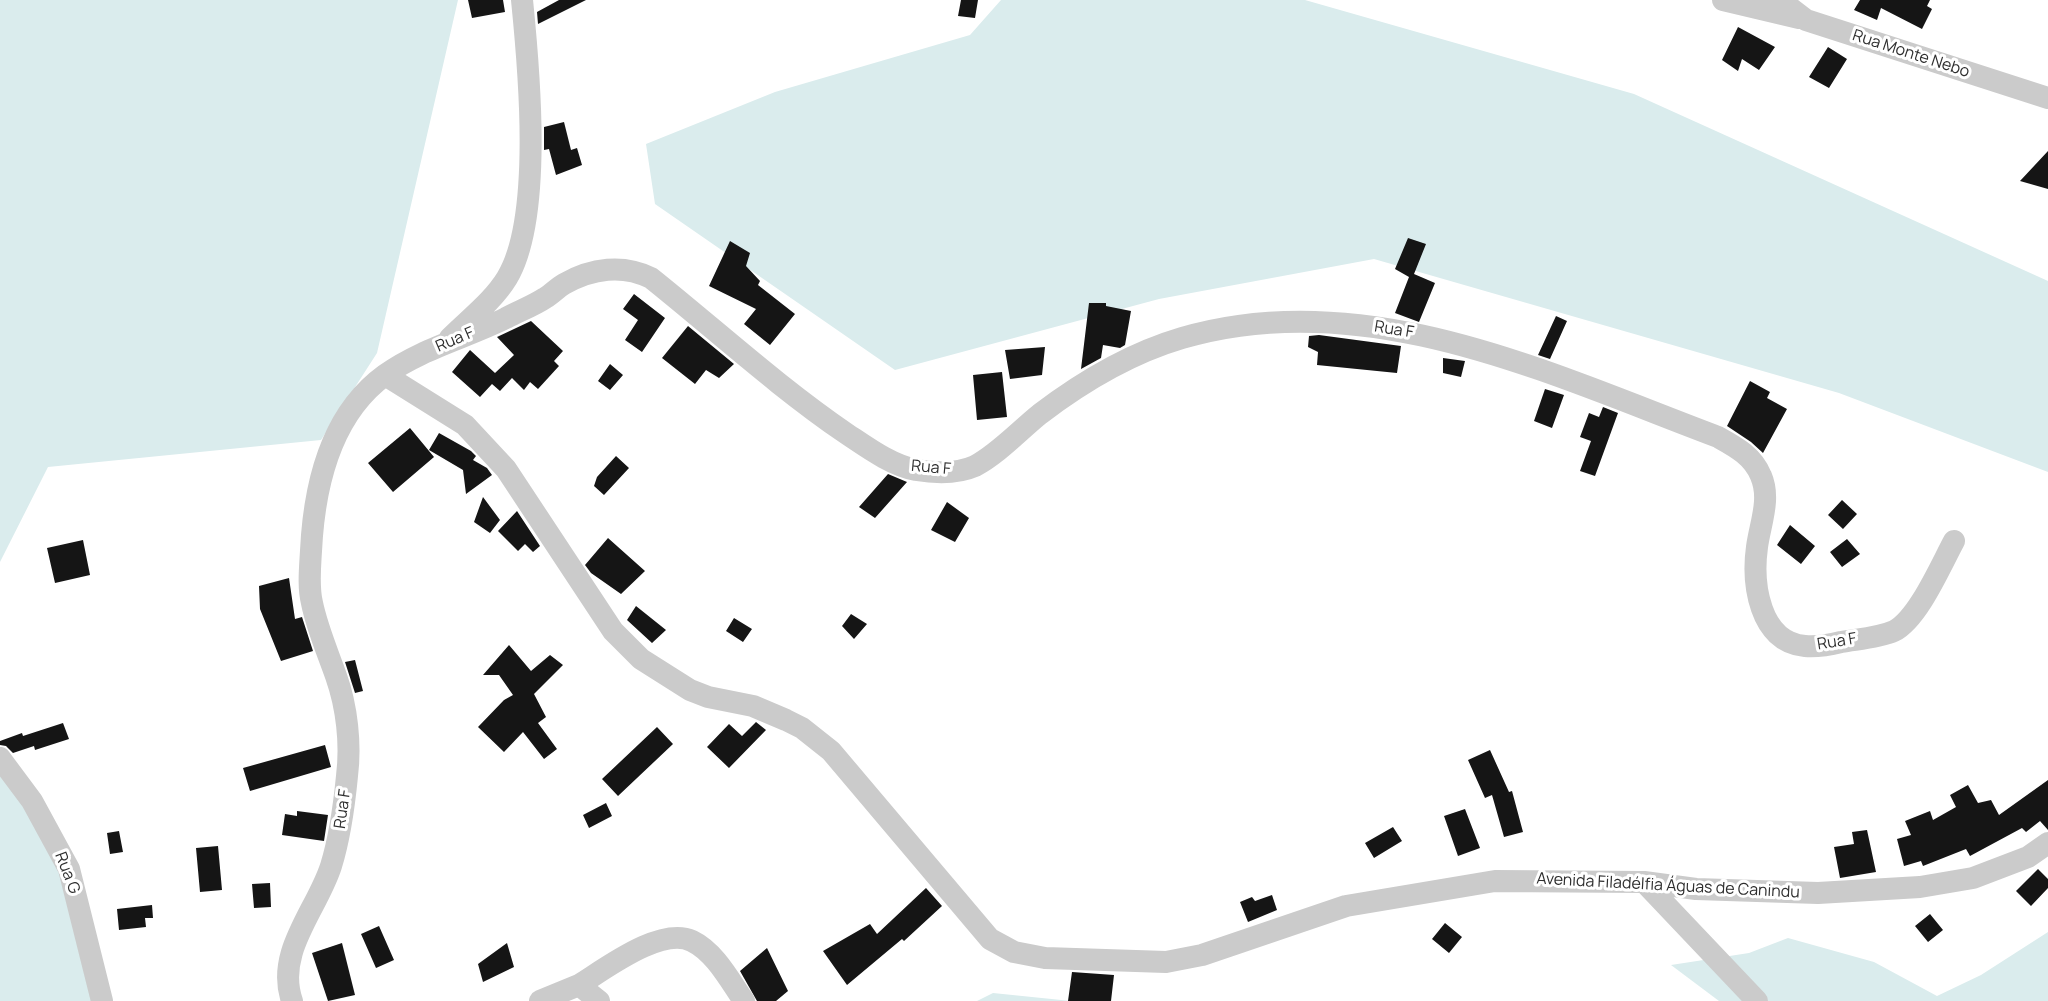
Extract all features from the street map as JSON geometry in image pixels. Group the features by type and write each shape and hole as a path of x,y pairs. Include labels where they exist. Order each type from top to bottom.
{"street":[{"path":"442,346 498,290 515,263 520,244 532,139 522,0"},
{"path":"1723,0 1806,20"},
{"name":"Rua Monte Nebo","path":"1780,0 1806,20 2048,98"},
{"name":"Rua F","path":"292,1001 289,988 292,953 330,869 339,841 349,765 348,732 338,680 312,603 310,569 313,507 320,477 337,436 368,389 412,357 442,346 545,298 564,284 607,269 625,268 651,278 782,386 867,447 913,470 955,472 975,466 1051,406 1091,380 1145,351 1211,331 1270,322 1329,323 1375,327 1449,341 1537,369 1718,437 1739,449 1752,461 1764,487 1766,502 1756,549 1756,577 1760,604 1773,630 1792,643 1818,646 1896,630 1910,619 1954,542"},
{"name":"Avenida Filadélfia Águas de Canindu","path":"385,375 465,425 506,469 613,631 641,659 690,690 769,712 809,734 831,752 990,939 1014,952 1045,958 1166,962 1202,955 1346,906 1496,881 1644,882 1696,889 1818,893 1920,887 1973,878 2028,857 2048,843"},
{"name":"Rua G","path":"0,758 32,801 69,869 102,1001"},
{"path":"1644,882 1757,1001"},
{"path":"540,1001 579,985 641,948 680,938 691,940 711,956 744,1001"},
{"path":"579,985 599,1001"}],"shaded area":[{"path":"0,0 458,0 377,353 321,440 48,467 0,562"},
{"path":"1001,0 1305,0 1634,94 2048,281 2048,472 1839,393 1374,259 1159,299 895,370 655,204 646,144 775,92 970,35"},
{"path":"0,768 69,869 101,1001 0,1001"},
{"path":"2048,932 2048,1001 1719,1001 1671,965 1749,953 1788,938 1874,962 1937,996 1981,975"},
{"path":"993,993 1071,1001 977,1001"}],"building":[{"path":"468,0 503,0 505,12 472,18"},
{"path":"559,0 586,0 538,24 537,12"},
{"path":"961,0 978,0 975,18 958,16"},
{"path":"1860,0 1930,0 1927,6 1932,9 1922,29 1881,8 1877,20 1854,10"},
{"path":"1738,27 1775,47 1759,70 1742,59 1738,71 1722,60"},
{"path":"1828,47 1847,59 1829,88 1809,77"},
{"path":"564,122 571,150 577,148 582,165 556,175 549,149 544,150 544,127"},
{"path":"2048,151 2048,189 2020,181"},
{"path":"1408,238 1426,244 1414,274 1435,283 1419,322 1395,313 1409,277 1395,269"},
{"path":"730,241 750,253 746,266 760,281 758,285 795,314 770,345 744,324 756,309 709,286"},
{"path":"634,294 665,318 642,352 625,340 638,320 623,309"},
{"path":"1089,303 1106,303 1106,306 1131,311 1125,345 1120,348 1103,345 1101,358 1081,369"},
{"path":"1556,316 1567,321 1550,359 1538,355"},
{"path":"531,321 563,351 554,361 559,366 538,389 530,382 524,390 512,378 500,391 492,384 480,397 452,372 470,350 495,373 514,355 497,337"},
{"path":"688,326 734,364 719,378 706,370 695,384 662,358"},
{"path":"1319,335 1401,346 1397,373 1317,365 1318,352 1308,347 1309,336"},
{"path":"1045,347 1042,375 1010,379 1005,350"},
{"path":"1443,358 1465,361 1461,377 1443,373"},
{"path":"610,364 623,375 610,390 598,381"},
{"path":"1002,372 1007,417 977,420 973,375"},
{"path":"1750,381 1770,392 1767,398 1787,409 1763,453 1727,426"},
{"path":"1545,389 1564,395 1552,428 1534,421"},
{"path":"1603,407 1618,413 1595,476 1580,471 1591,441 1580,437 1589,413 1599,417"},
{"path":"410,428 434,457 393,492 368,463"},
{"path":"439,433 471,451 476,456 473,460 487,468 492,475 466,494 463,470 429,450"},
{"path":"616,456 629,468 604,495 594,486 597,477"},
{"path":"888,474 907,482 875,518 859,507"},
{"path":"483,497 500,520 490,533 474,522"},
{"path":"1842,500 1857,514 1843,529 1828,515"},
{"path":"947,502 969,518 955,542 931,530"},
{"path":"517,511 540,546 533,552 525,544 518,551 498,531"},
{"path":"1790,525 1815,546 1801,564 1777,545"},
{"path":"608,538 645,571 621,594 591,573 585,565"},
{"path":"1847,539 1860,554 1842,567 1830,552"},
{"path":"83,540 90,575 55,583 47,548"},
{"path":"289,578 295,619 302,617 313,651 281,661 260,609 259,586"},
{"path":"636,606 666,630 652,643 627,620"},
{"path":"851,614 867,624 854,639 842,626"},
{"path":"734,618 752,629 743,642 726,631"},
{"path":"509,645 531,671 550,655 563,665 534,694 546,717 538,723 557,749 544,759 523,732 504,752 478,727 504,700 513,695 499,675 483,675"},
{"path":"355,660 363,691 355,693 345,662"},
{"path":"756,722 766,730 729,768 707,747 729,724 742,736"},
{"path":"63,723 69,739 35,750 34,746 13,753 6,746 0,745 0,741 22,733 23,736"},
{"path":"657,727 673,744 618,796 602,779"},
{"path":"325,745 331,767 250,791 243,768"},
{"path":"1490,750 1509,792 1512,791 1523,832 1504,837 1492,795 1485,798 1468,760"},
{"path":"2048,780 2048,830 2040,821 2026,832 2022,828 1970,856 1966,849 1923,866 1921,861 1904,866 1897,839 1911,835 1905,821 1930,811 1933,820 1956,807 1950,795 1968,785 1978,803 1991,800 1999,815"},
{"path":"606,803 612,816 589,828 583,815"},
{"path":"1465,809 1480,848 1458,856 1444,816"},
{"path":"297,811 328,815 324,841 282,835 285,814 297,816"},
{"path":"1393,827 1402,841 1374,858 1365,843"},
{"path":"1867,830 1876,872 1840,878 1834,847 1854,844 1852,832"},
{"path":"119,831 123,852 110,854 107,833"},
{"path":"218,846 222,890 200,892 196,848"},
{"path":"2038,869 2048,879 2048,888 2031,906 2016,891"},
{"path":"270,883 271,907 254,908 252,884"},
{"path":"926,888 942,906 904,941 902,939 847,985 823,951 870,924 877,934"},
{"path":"1272,895 1277,910 1248,922 1240,902 1252,897 1255,901"},
{"path":"152,905 153,918 145,918 146,927 119,930 117,909"},
{"path":"1930,914 1943,930 1928,942 1915,926"},
{"path":"1445,923 1462,937 1449,953 1432,939"},
{"path":"379,926 394,960 376,968 361,934"},
{"path":"342,943 355,995 328,1001 312,953"},
{"path":"507,943 514,967 483,982 478,964"},
{"path":"767,948 788,991 776,1001 757,1001 740,971"},
{"path":"1072,972 1114,975 1111,1001 1068,1001"}]}
